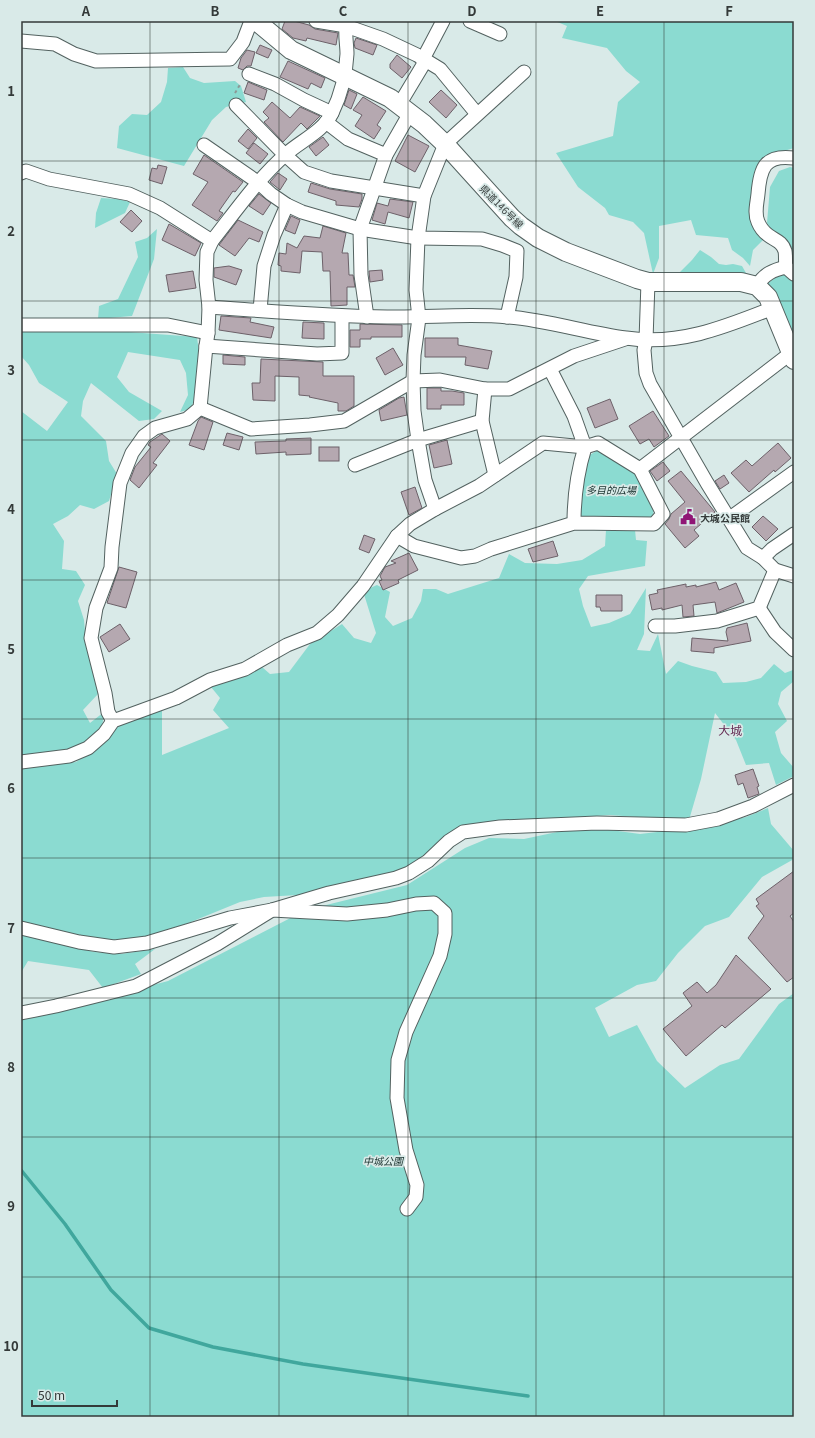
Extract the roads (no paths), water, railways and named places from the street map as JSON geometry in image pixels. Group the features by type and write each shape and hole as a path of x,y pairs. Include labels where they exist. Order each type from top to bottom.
{"main road":[{"name":"県道146号線","path":"256,21 291,50 390,98 424,124 445,144 512,218 538,238 566,252 648,282 741,282 757,286"},
{"path":"757,286 768,297 793,356"}],"street":[{"path":"21,41 55,44 74,54 96,61 230,59 243,42 251,21"},
{"path":"316,21 346,24 383,39 423,59 440,69 478,114"},
{"path":"367,317 361,275 360,229 404,109 423,65 423,59 442,21"},
{"path":"470,21 500,34"},
{"path":"113,721 108,712 101,676 91,638 96,608 111,568 112,547 120,483 132,453 144,436 155,428 187,419 200,408 209,307 206,280 207,252 212,241 259,183 285,155 312,135 329,118 345,76 347,53 346,24"},
{"path":"435,509 425,480 414,410 414,355 419,318 416,290 418,238 424,196 445,144 524,72"},
{"path":"249,74 275,84 304,100 329,118 348,139 386,156"},
{"path":"236,105 285,155 304,172 331,181 424,196"},
{"path":"204,145 259,183 271,194 287,205 302,212 360,229 418,238 482,240 502,245 517,251 518,259 516,277 507,316"},
{"path":"757,286 766,274 790,270 785,250 780,242 767,235 758,221 756,211 760,175 765,165 773,159 783,156 794,158"},
{"path":"21,173 26,171 49,179 129,194 160,208 212,241"},
{"path":"260,310 264,266 274,235 287,205"},
{"path":"648,282 646,340 644,350 646,373 650,384 682,437 707,483 730,518 747,548 763,558 775,570 794,576"},
{"path":"209,307 367,317 419,318 446,315 507,316 627,338 646,340 688,337 723,328 773,308"},
{"path":"21,325 168,325 207,339 302,353 342,353 342,316"},
{"path":"200,408 251,429 344,422 413,381 440,380 485,389 509,389 574,356 627,338"},
{"path":"640,469 793,356"},
{"path":"550,369 574,416 585,447 580,463 574,494 574,523"},
{"path":"485,389 482,421 495,475"},
{"path":"355,464 418,440 482,421"},
{"path":"21,762 69,756 88,748 104,734 113,721 176,698 210,680 245,669 287,645 317,633 338,615 364,586 397,536 410,524 478,486 543,443 585,447 598,443 640,469 663,514 654,524 574,523 491,549 475,556 461,558 414,546 397,536"},
{"path":"730,518 794,472"},
{"path":"763,558 772,549 794,534"},
{"path":"655,626 675,626 717,621 759,608 775,570"},
{"path":"759,608 775,632 794,650"},
{"path":"21,928 79,942 114,947 147,943 230,918 272,910 329,893 396,878 409,873 428,861 449,841 463,832 500,827 597,823 686,825 718,819 753,806 794,785"},
{"path":"21,1013 136,986 217,944 272,910 347,914 387,910 416,904 434,903 445,913 445,934 440,956 406,1032 398,1060 397,1098 406,1150 417,1185 416,1197 407,1209"}],"waterway":[{"path":"21,1170 65,1224 111,1290 149,1328 213,1347 303,1364 528,1396"}],"place":[{"name":"大城公民館","path":"688,517"}],"district":[{"name":"大城","path":"730,729"}],"park label":[{"name":"多目的広場","path":"611,489"},
{"name":"中城公園","path":"383,1160"}]}
